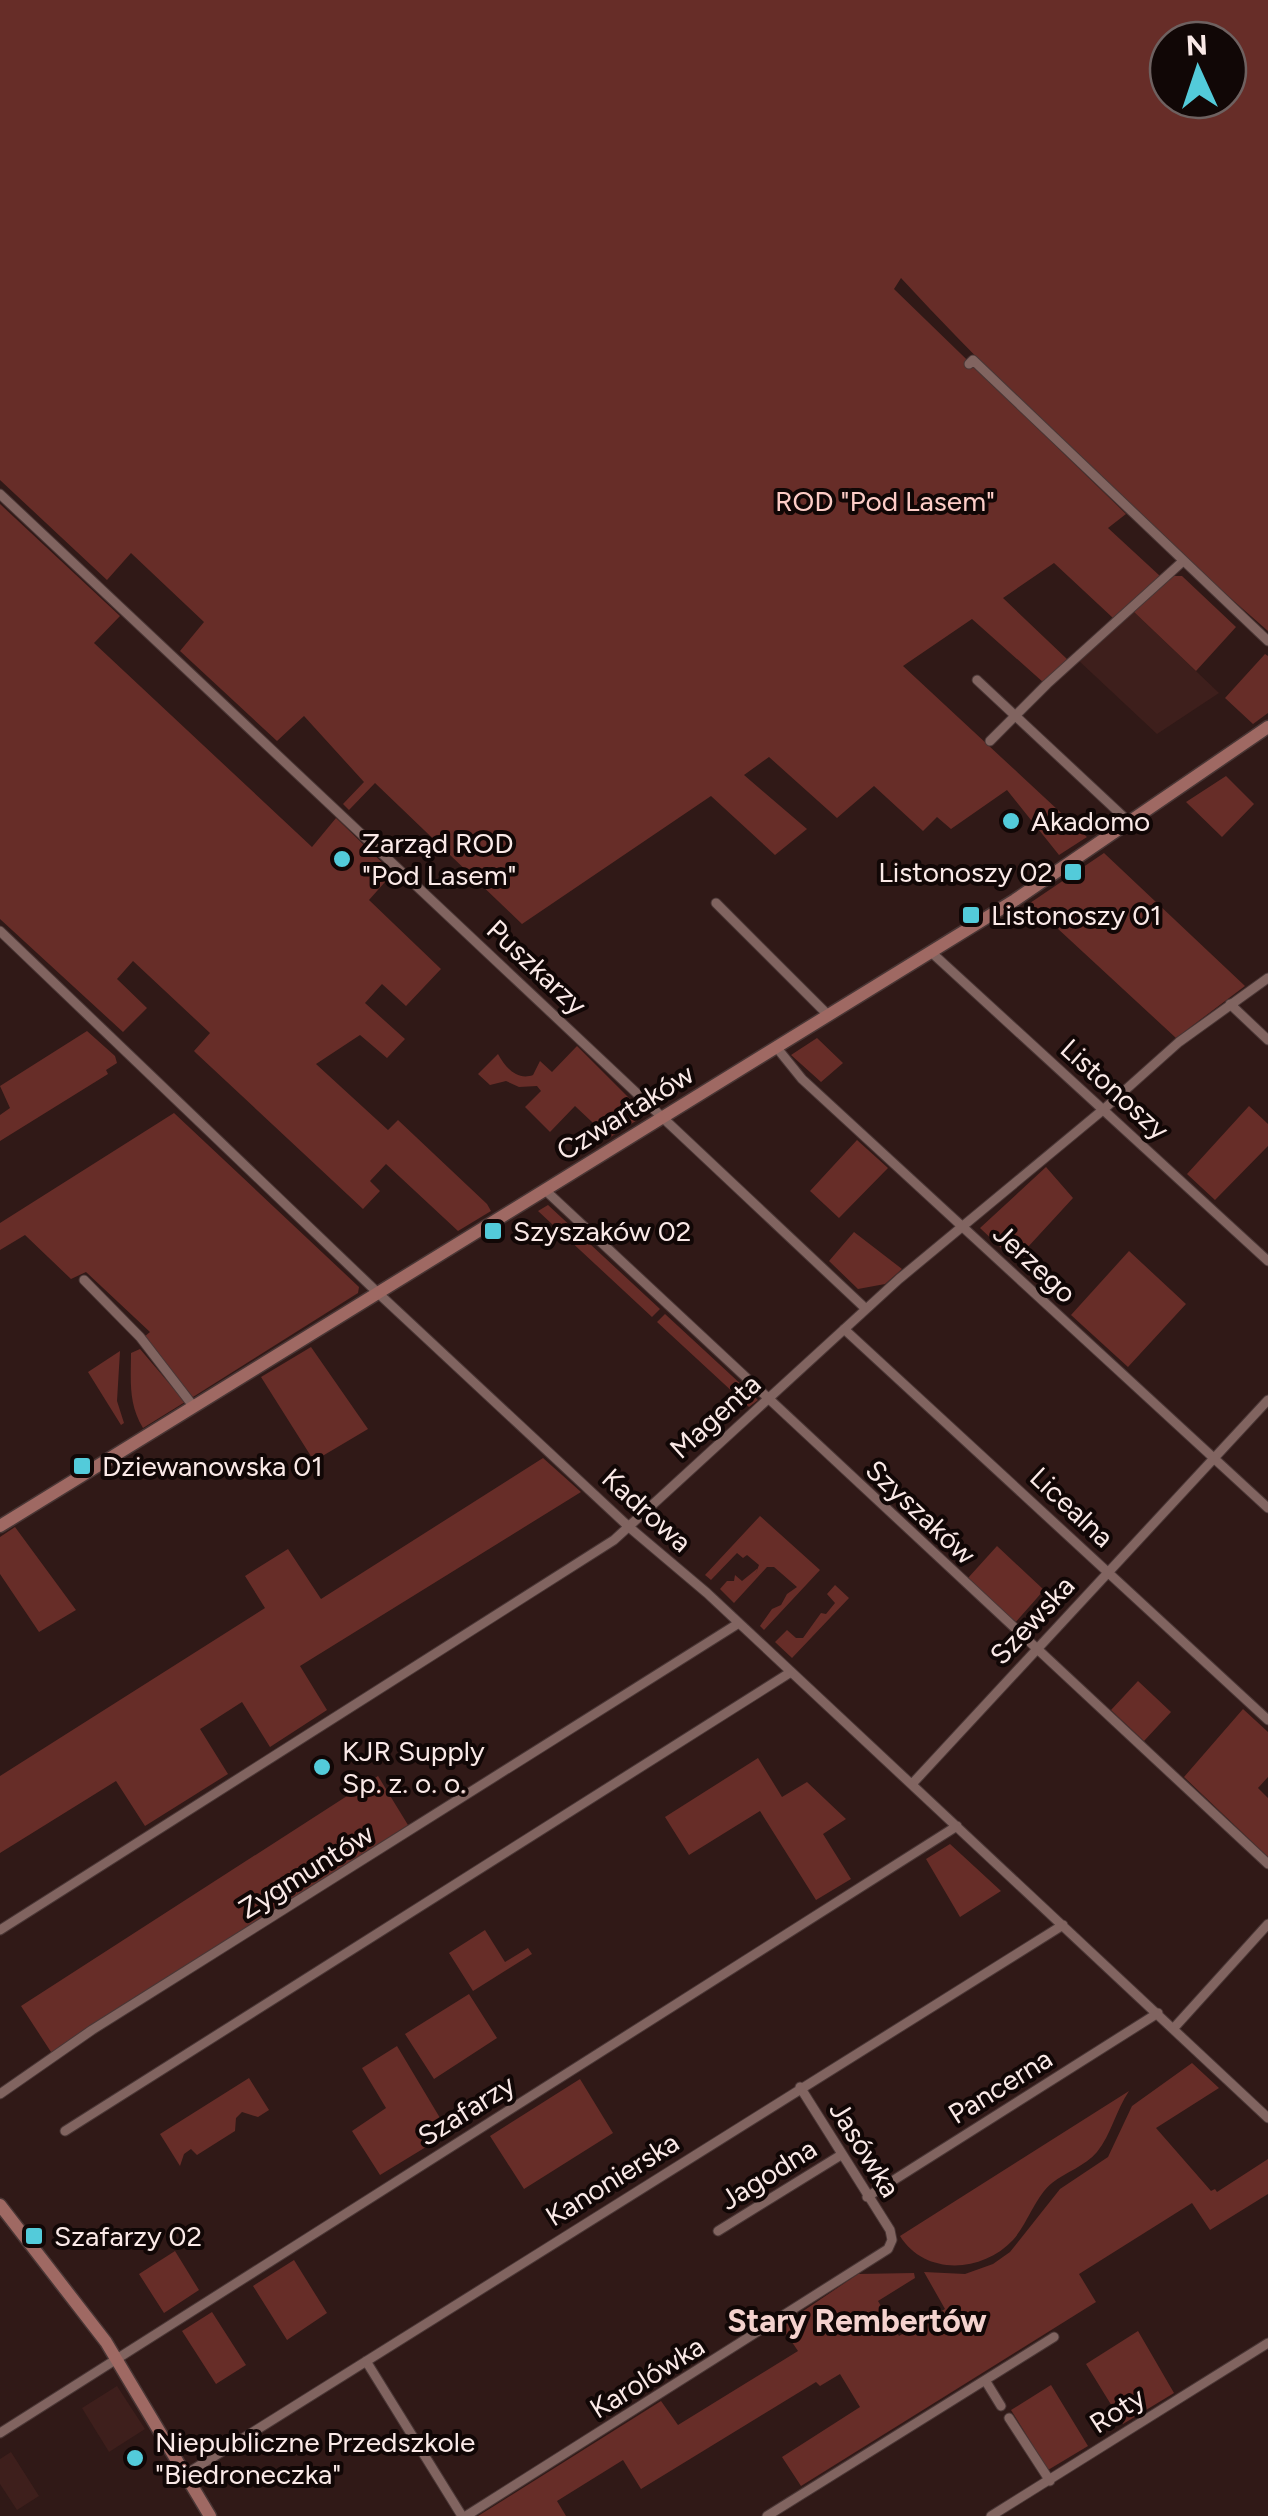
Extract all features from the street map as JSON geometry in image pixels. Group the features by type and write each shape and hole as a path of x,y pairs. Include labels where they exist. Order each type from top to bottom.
{"street":[{"path":"969,364 973,360 1096,482 1268,641"},
{"name":"Puszkarzy","path":"0,494 866,1310"},
{"path":"990,741 1182,562"},
{"path":"977,680 1128,821"},
{"name":"Czwartaków","path":"0,1526 1016,900 1268,727"},
{"path":"716,903 830,1016"},
{"name":"Kadrowa","path":"0,931 378,1293 628,1527 739,1623 1268,2118"},
{"name":"Listonoszy","path":"931,952 1268,1261"},
{"name":"Magenta","path":"0,1930 598,1550 844,1329 1179,1042 1268,978"},
{"path":"1230,1004 1268,1040"},
{"name":"Jerzego","path":"776,1048 802,1079 1268,1508"},
{"name":"Szyszaków","path":"544,1190 1268,1864"},
{"path":"84,1280 140,1337 194,1407"},
{"name":"Licealna","path":"844,1329 1268,1720"},
{"name":"Szewska","path":"912,1784 1268,1400"},
{"name":"Zygmuntów","path":"0,2094 92,2030 739,1623"},
{"path":"66,2131 790,1672"},
{"name":"Szafarzy","path":"0,2433 956,1826"},
{"path":"1173,2029 1268,1924"},
{"name":"Kanonierska","path":"186,2474 1063,1925"},
{"name":"Pancerna","path":"867,2197 1158,2013"},
{"name":"Jasówka","path":"800,2088 892,2235"},
{"name":"Jagodna","path":"718,2231 841,2154"},
{"path":"0,2205 118,2360 210,2516"},
{"name":"Karolówka","path":"464,2516 872,2261 888,2249 892,2235"},
{"path":"767,2516 1054,2337"},
{"name":"Roty","path":"992,2516 1268,2343"},
{"path":"366,2361 464,2516"},
{"path":"984,2380 1001,2406"},
{"path":"1008,2418 1050,2481"}],"shaded area":[{"path":"1133,611 1219,693 1157,734 1078,660"},
{"path":"117,2386 145,2429 109,2452 82,2408"},
{"path":"11,2452 39,2496 17,2510 0,2484 0,2459"}],"green space":[{"name":"ROD \"Pod Lasem\"","path":"0,0 1268,0 1268,631 1080,459 901,278 894,289 1126,514 1108,528 1160,576 1113,618 1054,563 1003,598 1068,660 1044,683 972,619 903,666 1087,837 1059,855 1007,790 951,829 937,817 923,831 874,786 837,818 769,757 744,775 807,829 775,855 711,796 522,924 375,783 349,810 343,804 364,782 304,716 277,741 180,651 204,622 131,553 107,580 0,480"},
{"path":"0,504 120,616 94,643 312,847 336,818 393,873 369,900 441,969 406,1006 382,984 365,1003 405,1039 387,1058 360,1035 316,1064 388,1130 398,1120 491,1211 458,1231 386,1164 370,1181 380,1191 363,1209 194,1051 210,1033 133,961 117,979 147,1008 123,1032 0,919"},
{"path":"1171,576 1182,576 1236,627 1196,671 1133,611"},
{"path":"1265,654 1268,713 1253,724 1225,698"},
{"path":"1226,776 1254,804 1222,837 1186,802"},
{"path":"1104,853 1245,986 1176,1038 1030,903"},
{"path":"87,1031 115,1056 117,1063 106,1070 108,1074 0,1141 0,1115 10,1108 0,1086"},
{"path":"817,1038 843,1063 821,1082 791,1055"},
{"path":"577,1046 635,1104 639,1119 609,1138 575,1106 550,1132 525,1107 541,1091 537,1086 519,1087 506,1081 490,1085 478,1074 498,1054 517,1074 533,1075 540,1061 552,1072"},
{"path":"1249,1106 1268,1124 1268,1146 1215,1200 1187,1174"},
{"path":"174,1113 359,1287 358,1293 193,1397 148,1346 144,1337 150,1332 86,1272 71,1279 25,1235 0,1250 0,1223"},
{"path":"857,1140 888,1168 839,1218 810,1191"},
{"path":"1046,1167 1073,1198 1015,1261 980,1228"},
{"path":"548,1205 660,1309 652,1317 538,1211"},
{"path":"854,1232 902,1269 885,1284 858,1289 829,1261"},
{"path":"1129,1251 1186,1304 1128,1367 1071,1315"},
{"path":"665,1314 758,1400 749,1407 657,1322"},
{"path":"311,1347 368,1429 314,1461 261,1377"},
{"path":"140,1349 185,1402 143,1428 135,1410 131,1382 131,1353"},
{"path":"120,1351 117,1401 124,1423 121,1425 88,1372"},
{"path":"543,1458 581,1492 300,1666 327,1710 270,1747 242,1702 200,1729 228,1774 145,1826 116,1781 0,1853 0,1776 265,1608 245,1576 288,1549 321,1599"},
{"path":"760,1516 820,1570 764,1630 760,1626 772,1609 797,1587 774,1567 767,1567 734,1603 720,1589 727,1581 734,1581 735,1575 742,1581 758,1568 747,1555 743,1558 737,1553 711,1580 705,1575"},
{"path":"15,1527 76,1610 39,1632 0,1574 0,1537"},
{"path":"997,1546 1044,1590 1015,1623 968,1578"},
{"path":"835,1585 849,1598 792,1658 775,1642 787,1630 796,1638 803,1638 821,1613 826,1614 835,1603 827,1594"},
{"path":"1138,1681 1171,1712 1144,1741 1111,1710"},
{"path":"1243,1709 1268,1732 1268,1777 1258,1788 1268,1798 1268,1857 1184,1777"},
{"path":"758,1758 782,1797 807,1782 846,1819 823,1834 851,1879 816,1900 760,1811 689,1855 665,1817"},
{"path":"378,1776 408,1825 69,2040 53,2055 21,2006"},
{"path":"950,1844 1001,1891 960,1917 926,1859"},
{"path":"485,1930 505,1962 528,1948 532,1954 473,1991 449,1953"},
{"path":"469,1994 497,2038 434,2079 405,2034"},
{"path":"397,2046 449,2133 380,2175 352,2131 386,2108 362,2068"},
{"path":"1192,2063 1219,2088 1156,2128 1211,2191 1217,2192 1268,2159 1268,2194 1210,2230 1192,2203 1079,2274 1096,2302 801,2486 782,2457 860,2407 840,2374 820,2386 816,2382 641,2489 623,2460 557,2501 566,2516 478,2516 661,2401 678,2425 798,2351 781,2326 858,2274 914,2273 915,2278 878,2301 899,2336 945,2309 924,2272 965,2274 993,2264 1010,2252 1060,2189 1108,2157 1132,2106"},
{"path":"249,2078 269,2110 258,2117 242,2112 236,2118 235,2131 197,2155 191,2149 184,2154 180,2166 160,2134"},
{"path":"580,2079 613,2133 524,2189 490,2136"},
{"path":"1129,2091 1097,2152 1046,2189 1013,2240 1000,2251 970,2264 939,2264 911,2249 900,2236"},
{"path":"175,2251 199,2290 164,2313 139,2274"},
{"path":"294,2260 327,2313 287,2340 253,2286"},
{"path":"212,2312 246,2365 216,2384 182,2331"},
{"path":"1138,2331 1174,2393 1123,2424 1086,2364"},
{"path":"1051,2385 1088,2446 1048,2470 1011,2410"}],"place":[{"name":"Akadomo","path":"1011,821"},
{"name":"Zarząd ROD \"Pod Lasem\"","path":"342,859"},
{"name":"Listonoszy 02","path":"1073,872"},
{"name":"Listonoszy 01","path":"971,915"},
{"name":"Szyszaków 02","path":"493,1231"},
{"name":"Dziewanowska 01","path":"82,1466"},
{"name":"KJR Supply Sp. z. o. o.","path":"322,1767"},
{"name":"Szafarzy 02","path":"34,2236"},
{"name":"Niepubliczne Przedszkole \"Biedroneczka\"","path":"135,2458"}],"district":[{"name":"Stary Rembertów","path":"857,2321"}]}
